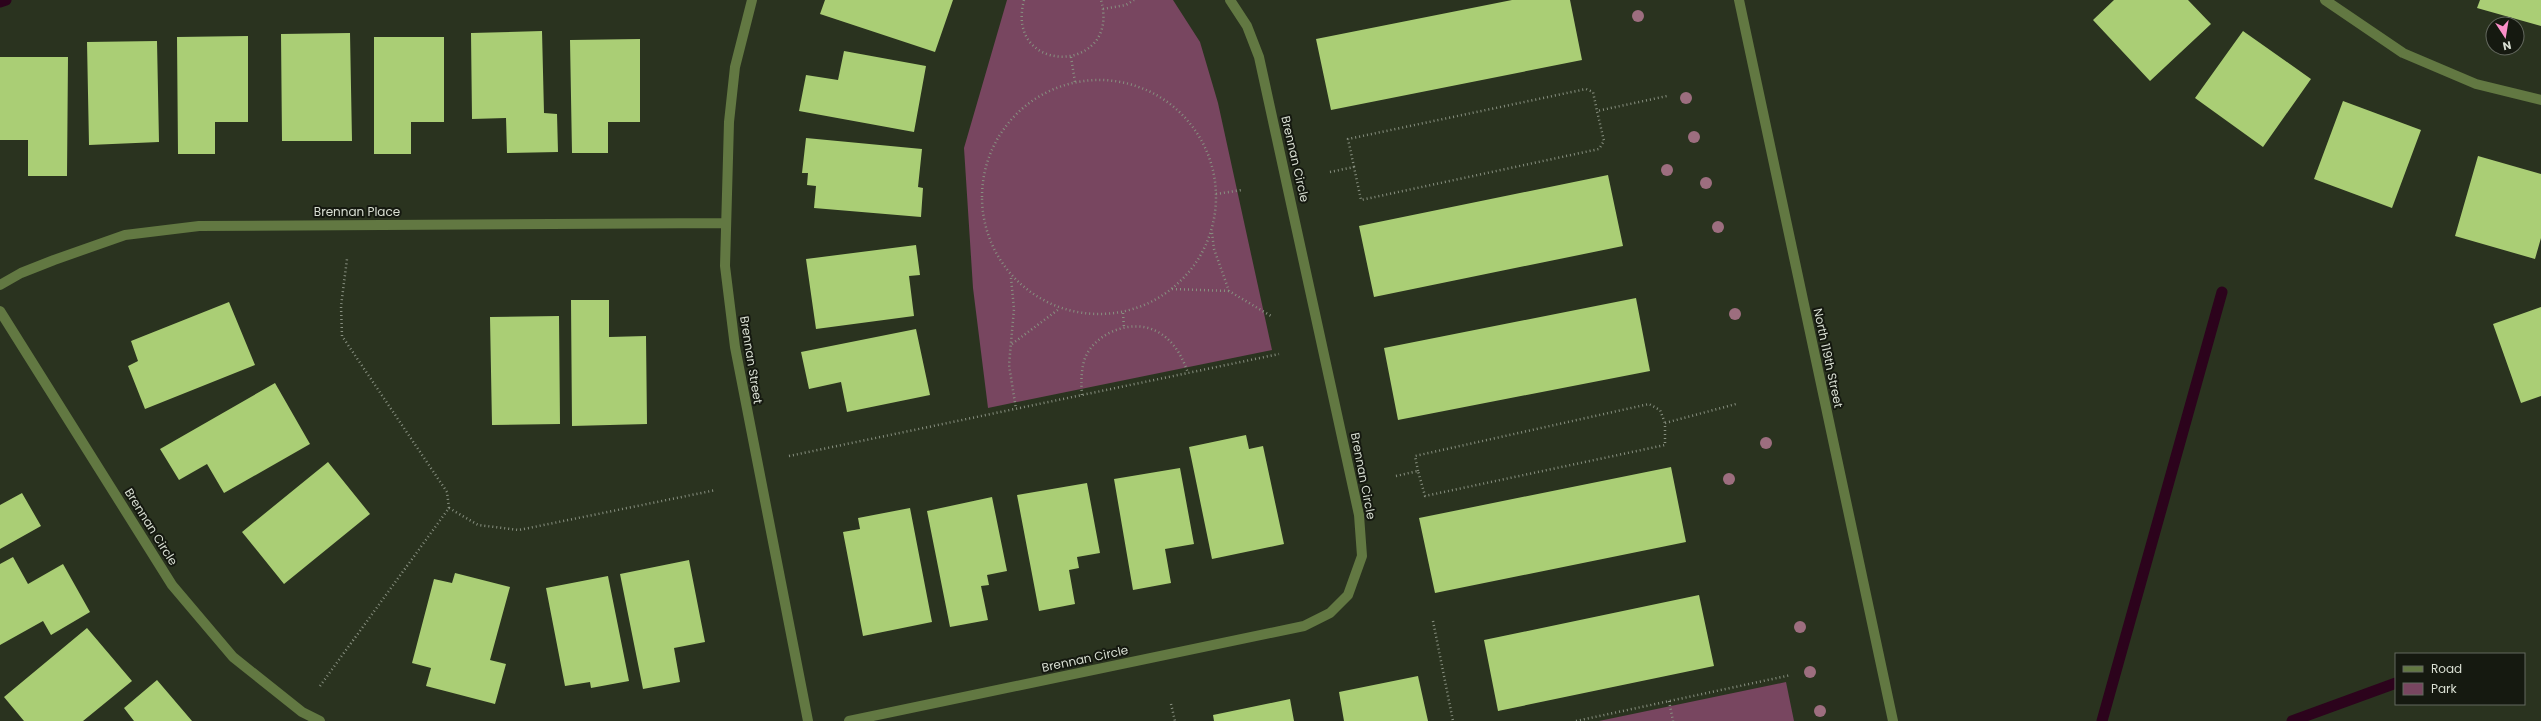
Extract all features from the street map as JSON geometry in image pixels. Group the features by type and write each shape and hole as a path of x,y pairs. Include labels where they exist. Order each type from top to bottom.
{"street":[{"name":"Brennan Street","path":"752,0 734,67 729,122 725,266 735,347 808,721"},
{"name":"Brennan Circle","path":"849,721 1304,626 1330,613 1348,595 1362,556 1359,515 1259,57 1247,26 1230,0"},
{"name":"North 119th Street","path":"1739,0 1894,721"},
{"path":"2325,0 2403,54 2476,84 2541,100"},
{"name":"Brennan Place","path":"0,285 21,273 125,235 199,226 725,224"},
{"name":"Brennan Circle","path":"0,311 172,585 232,657 302,712 320,721"}],"path":[{"path":"1024,0 1021,12 1022,25 1026,38 1035,48 1058,58 1071,57 1085,52 1095,41 1102,29 1103,9 1100,0"},
{"path":"1103,9 1126,5 1134,0"},
{"path":"1071,57 1075,82"},
{"path":"1011,278 1059,309 1081,314 1123,313 1157,300 1186,277 1207,246 1217,211 1216,174 1203,139 1180,110 1148,90 1113,80 1075,82 1038,96 1007,124 987,160 981,200 988,234 1011,278 1014,309 1009,365 1016,409"},
{"path":"1586,89 1593,92 1598,111 1604,141 1600,149 1361,200 1348,139 1586,89"},
{"path":"1598,111 1667,96"},
{"path":"1330,172 1354,167"},
{"path":"1216,194 1242,190"},
{"path":"1211,230 1214,249 1229,291"},
{"path":"320,686 449,508 447,492 342,336 341,306 347,259"},
{"path":"1171,289 1229,291 1271,316"},
{"path":"1011,344 1059,309"},
{"path":"1123,313 1124,328"},
{"path":"1082,395 1081,379 1084,360 1093,345 1107,333 1124,328 1140,326 1157,331 1172,343 1183,357 1188,373"},
{"path":"789,456 1279,354"},
{"path":"1648,404 1660,410 1665,423 1665,445 1425,496 1415,456 1648,404"},
{"path":"1665,423 1736,404"},
{"path":"1396,476 1418,471"},
{"path":"449,508 478,525 519,530 716,490"},
{"path":"1433,621 1453,721"},
{"path":"1576,721 1791,676"},
{"path":"1669,701 1673,721"},
{"path":"1171,704 1175,721"}],"green space":[{"path":"1007,0 1173,0 1200,42 1218,103 1272,350 988,408 973,288 964,148"},
{"path":"1786,682 1794,721 1599,721"}],"building":[{"path":"825,0 953,0 935,52 820,14"},
{"path":"1512,0 1570,0 1582,60 1331,110 1316,39"},
{"path":"2114,0 2188,0 2211,24 2150,81 2093,20"},
{"path":"2480,0 2541,0 2541,26 2525,22 2525,16 2505,16 2477,8"},
{"path":"542,31 544,113 557,114 558,152 507,153 506,118 472,119 471,33"},
{"path":"2243,31 2311,79 2263,147 2195,98"},
{"path":"350,33 352,141 282,141 281,34"},
{"path":"248,36 248,122 215,122 215,154 178,154 177,37"},
{"path":"374,37 444,37 444,122 411,122 411,154 374,154"},
{"path":"640,39 640,122 608,122 608,153 572,153 570,40"},
{"path":"157,41 159,142 89,145 87,42"},
{"path":"844,51 926,66 914,132 799,111 806,75 838,80"},
{"path":"0,57 68,57 67,176 28,176 28,140 0,140"},
{"path":"2343,101 2421,130 2392,208 2314,179"},
{"path":"806,138 922,149 918,187 923,188 921,217 814,208 816,186 807,185 808,173 802,173"},
{"path":"2478,156 2541,174 2541,238 2535,259 2455,236"},
{"path":"1608,175 1623,246 1374,297 1359,226"},
{"path":"916,245 920,275 909,276 914,316 816,329 806,259"},
{"path":"1636,298 1650,371 1398,420 1384,348"},
{"path":"571,300 609,300 609,337 646,336 647,424 572,426"},
{"path":"229,302 255,365 145,409 128,366 138,361 131,341"},
{"path":"2541,307 2541,396 2521,403 2493,324"},
{"path":"559,316 560,424 492,425 490,317"},
{"path":"916,329 930,395 847,412 841,382 809,389 801,352"},
{"path":"275,383 310,444 224,493 207,464 179,480 160,449"},
{"path":"1246,435 1249,449 1263,446 1284,544 1212,559 1189,447"},
{"path":"328,462 370,514 284,584 242,532"},
{"path":"1671,467 1686,542 1435,593 1419,518"},
{"path":"1180,468 1194,544 1165,549 1171,583 1133,590 1114,479"},
{"path":"1087,483 1100,553 1077,557 1079,568 1069,570 1075,604 1039,611 1017,495"},
{"path":"22,493 41,526 0,549 0,505"},
{"path":"992,497 1007,571 987,575 989,585 981,586 988,620 950,627 927,511"},
{"path":"910,508 932,622 863,636 843,532 860,529 858,518"},
{"path":"13,557 28,584 63,564 90,612 51,635 43,621 0,645 0,564"},
{"path":"689,560 705,642 674,648 680,682 643,689 620,574"},
{"path":"455,573 510,587 490,660 506,664 495,704 426,686 431,668 412,663 434,579 452,583"},
{"path":"608,576 629,681 591,688 590,682 565,686 546,588"},
{"path":"1699,595 1714,666 1498,711 1484,640"},
{"path":"87,628 132,681 83,721 24,721 4,697"},
{"path":"1418,676 1428,721 1344,721 1339,692"},
{"path":"157,680 192,721 134,721 124,708"},
{"path":"1290,699 1294,721 1214,721 1213,715"}],"waterway":[{"path":"0,2 6,0"},
{"path":"2102,721 2222,292"},
{"path":"2292,721 2395,683"}]}
